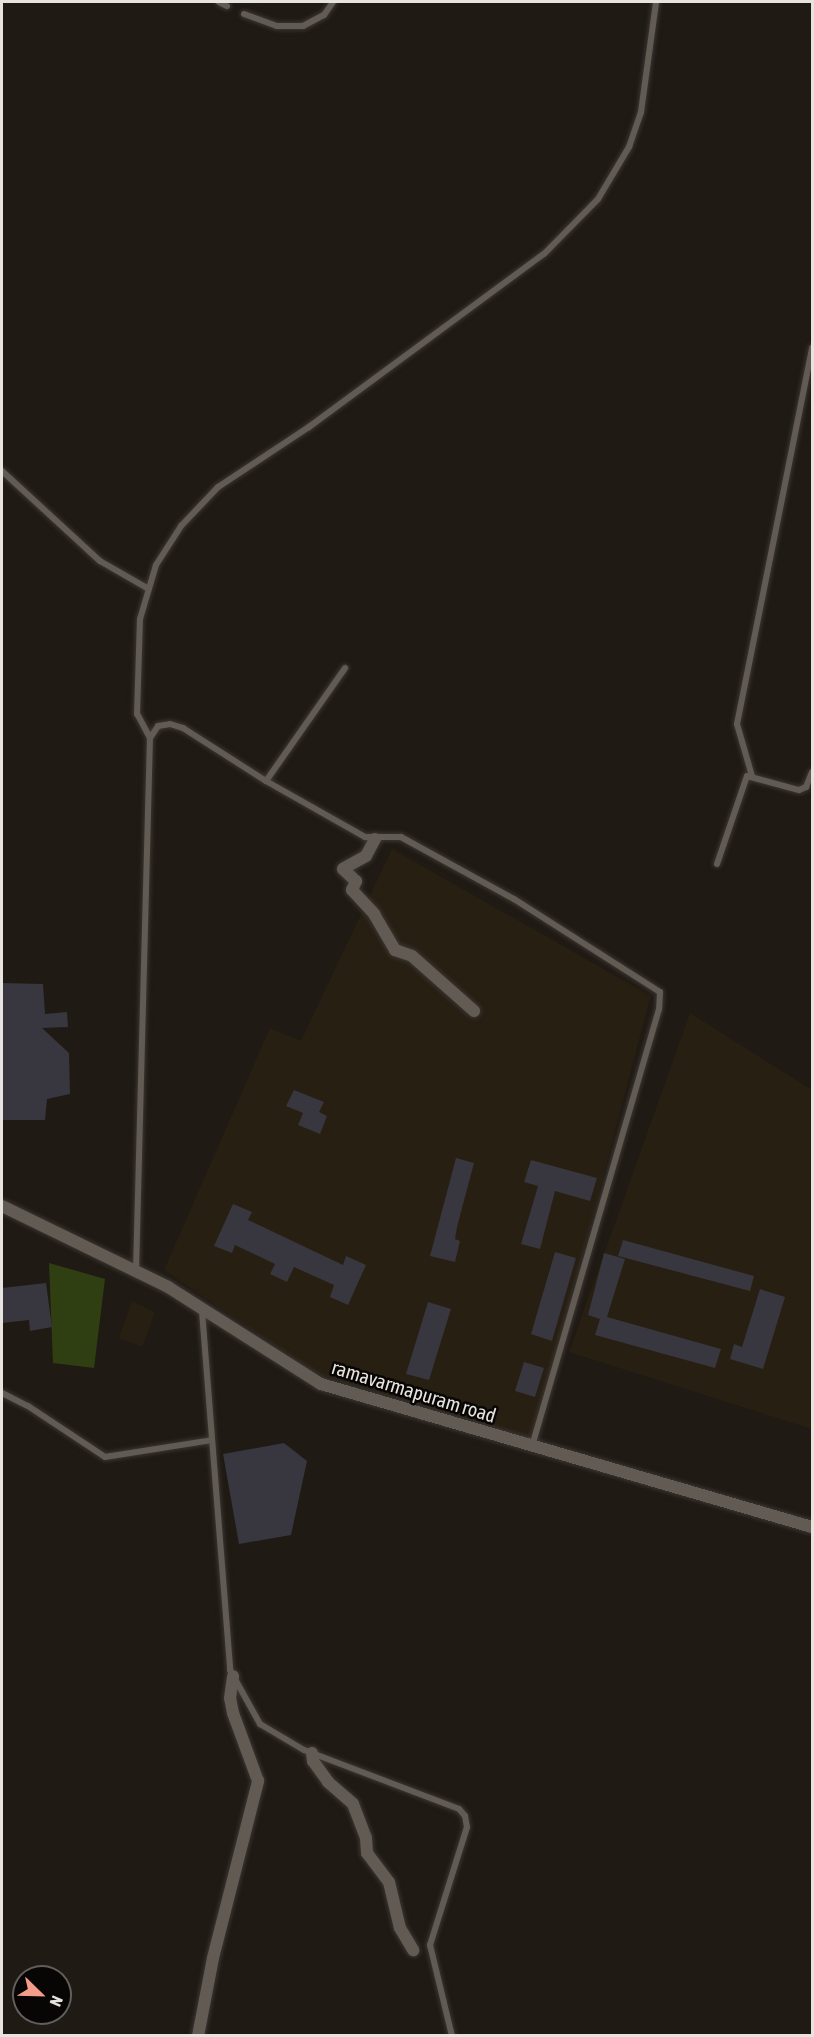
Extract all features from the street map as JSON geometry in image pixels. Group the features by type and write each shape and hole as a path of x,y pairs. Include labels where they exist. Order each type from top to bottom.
{"street":[{"path":"375,839 366,856 343,869 356,881 352,890 374,914 394,950 412,956 474,1011"},
{"name":"ramavarmapuram road","path":"2,1206 136,1271 202,1307 321,1384 813,1527"},
{"path":"198,2036 213,1958 258,1781 233,1713 233,1676"},
{"path":"312,1754 322,1776 353,1804 366,1838 367,1853 389,1882 400,1928 413,1950"}],"lane":[{"path":"219,2 227,6"},
{"path":"244,14 291,28 315,22 333,2"},
{"path":"136,1271 150,738 137,714 135,678 140,619 147,588 181,526 218,487 309,427 384,368 544,254 598,199 629,147 641,112 656,2"},
{"path":"752,776 737,724 813,347"},
{"path":"2,471 100,561 147,588"},
{"path":"266,781 345,668"},
{"path":"150,738 158,726 170,724 183,728 266,781 365,837 375,839 401,837 513,899 660,992 656,1020 532,1447"},
{"path":"717,864 742,782 752,776 799,790 806,786 813,772"},
{"path":"202,1307 233,1676 260,1724 312,1754 459,1809 465,1816 467,1827 430,1945 452,2036"},
{"path":"2,1393 28,1406 105,1457 212,1440"}],"shaded area":[{"path":"392,849 651,996 532,1444 315,1373 164,1270 270,1028 301,1041"},
{"path":"690,1013 812,1090 812,1429 569,1352"},
{"path":"132,1301 155,1312 142,1347 119,1338"}],"green space":[{"path":"49,1263 105,1279 94,1368 53,1363"}],"building":[{"path":"2,983 43,984 45,1014 67,1012 68,1027 42,1028 69,1053 70,1094 47,1099 45,1120 2,1120"},
{"path":"294,1090 324,1102 319,1112 327,1116 320,1134 298,1125 303,1113 286,1106"},
{"path":"456,1158 474,1163 457,1227 455,1239 460,1241 455,1262 430,1256"},
{"path":"531,1160 597,1178 590,1201 555,1191 540,1249 521,1244 538,1186 524,1182"},
{"path":"233,1204 252,1212 248,1220 343,1265 346,1256 366,1265 348,1305 330,1297 334,1285 294,1267 287,1282 270,1274 275,1264 235,1245 232,1253 214,1246"},
{"path":"623,1240 754,1276 750,1291 618,1256"},
{"path":"555,1252 576,1258 552,1341 531,1334"},
{"path":"604,1253 625,1259 607,1317 721,1349 715,1368 595,1335 600,1319 588,1315"},
{"path":"46,1283 52,1327 30,1331 29,1320 2,1323 2,1288"},
{"path":"760,1289 785,1297 763,1369 730,1359 734,1344 742,1347"},
{"path":"428,1302 451,1309 429,1380 406,1374"},
{"path":"524,1362 544,1368 535,1397 515,1391"},
{"path":"284,1443 307,1461 291,1535 239,1544 223,1454"}]}
